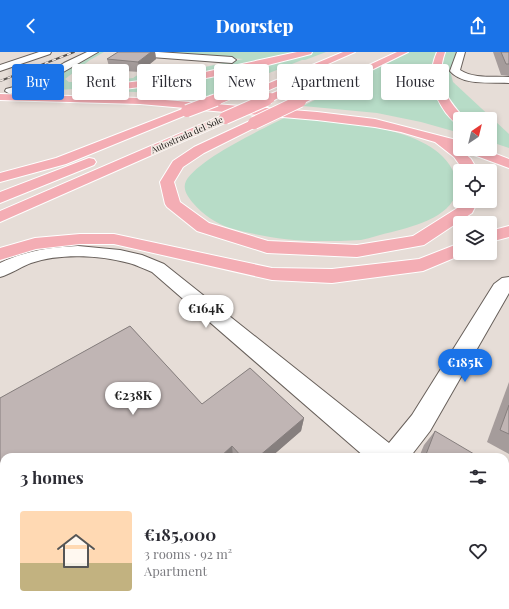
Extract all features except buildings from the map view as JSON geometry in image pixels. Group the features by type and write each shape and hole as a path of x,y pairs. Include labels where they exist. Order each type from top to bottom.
{"highway":[{"path":"64,92 107,89 196,77 256,65 308,52"},
{"path":"0,178 61,161 337,52"},
{"name":"Autostrada del Sole","path":"0,198 203,115 351,52"},
{"path":"404,52 254,123 199,150 183,160 178,164 167,182 173,204 203,227 267,247 357,251 418,241 467,208"},
{"path":"441,52 434,74 435,82 450,112 453,114"},
{"name":"Autostrada del Sole","path":"0,217 360,58"},
{"path":"3,93 72,97"},
{"path":"64,94 180,98 338,113 400,122 453,136"},
{"path":"7,108 79,100"},
{"path":"119,100 181,103 375,123 453,143"},
{"path":"426,135 449,146 469,164"},
{"path":"497,151 509,155"},
{"path":"489,156 509,164"},
{"path":"0,223 118,165"},
{"path":"497,235 509,231"},
{"path":"0,254 35,244 80,239 114,239 272,274 332,276 423,265 453,252"}],"street":[{"path":"2,64 26,52"},
{"path":"2,64 47,52"},
{"path":"64,68 94,52"},
{"path":"124,52 232,60"},
{"path":"460,52 455,71 459,75 509,80"},
{"path":"483,78 506,89"},
{"path":"0,271 25,259 43,255 75,252 133,258 158,268 380,453"},
{"path":"397,453 421,423 501,289 509,283"}],"green space":[{"path":"99,52 104,52 85,64 78,64"},
{"path":"141,52 300,52 245,64 219,64 243,59"},
{"path":"312,52 326,52 292,64 277,64 277,70 269,73 269,64 260,64"},
{"path":"409,52 438,52 433,64 385,64"},
{"path":"446,52 456,52 450,71 453,82 485,112 459,112 452,104 449,100 449,64 443,64"},
{"path":"214,65 214,70 206,72 206,67"},
{"path":"381,66 381,100 440,100 453,118 453,131 421,122 377,113 303,106 315,100 373,100 373,70"},
{"path":"72,67 72,74 65,79 72,82 72,89 64,90 64,72"},
{"path":"214,74 214,95 211,96 206,96 206,76"},
{"path":"137,75 137,83 129,84 129,78"},
{"path":"137,87 137,92 129,92 129,88"},
{"path":"288,116 381,128 405,135 426,144 443,157 453,172 453,200 448,207 427,221 361,240 319,241 274,238 230,228 205,215 191,201 185,190 185,184 193,172 204,163 248,136"},
{"path":"497,123 509,134 509,148 497,144"}],"railway":[{"path":"0,81 74,52"}]}
